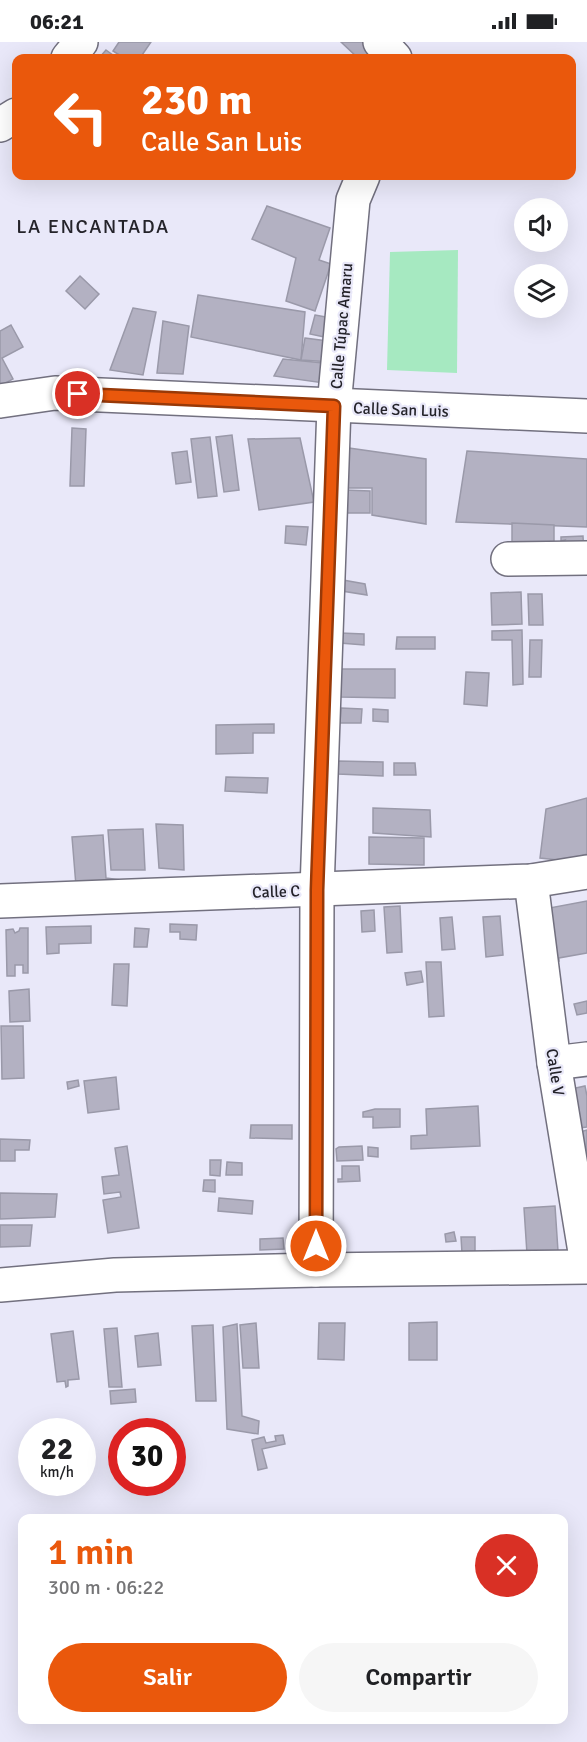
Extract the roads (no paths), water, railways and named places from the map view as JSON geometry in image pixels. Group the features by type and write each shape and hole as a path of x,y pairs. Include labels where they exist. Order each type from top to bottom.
{"street":[{"path":"71,54 81,42"},
{"name":"Calle Túpac Amaru","path":"316,1270 317,890 334,406 353,201 361,180"},
{"name":"Calle San Luis","path":"0,401 55,393 587,416"},
{"path":"508,558 587,558"},
{"name":"Calle C","path":"0,901 531,880 587,872"},
{"name":"Calle V","path":"531,880 554,1063 587,1265"},
{"path":"554,1063 587,1059"},
{"path":"0,1285 115,1275 587,1265"}],"district":[{"name":"LA ENCANTADA","path":"93,226"}]}
